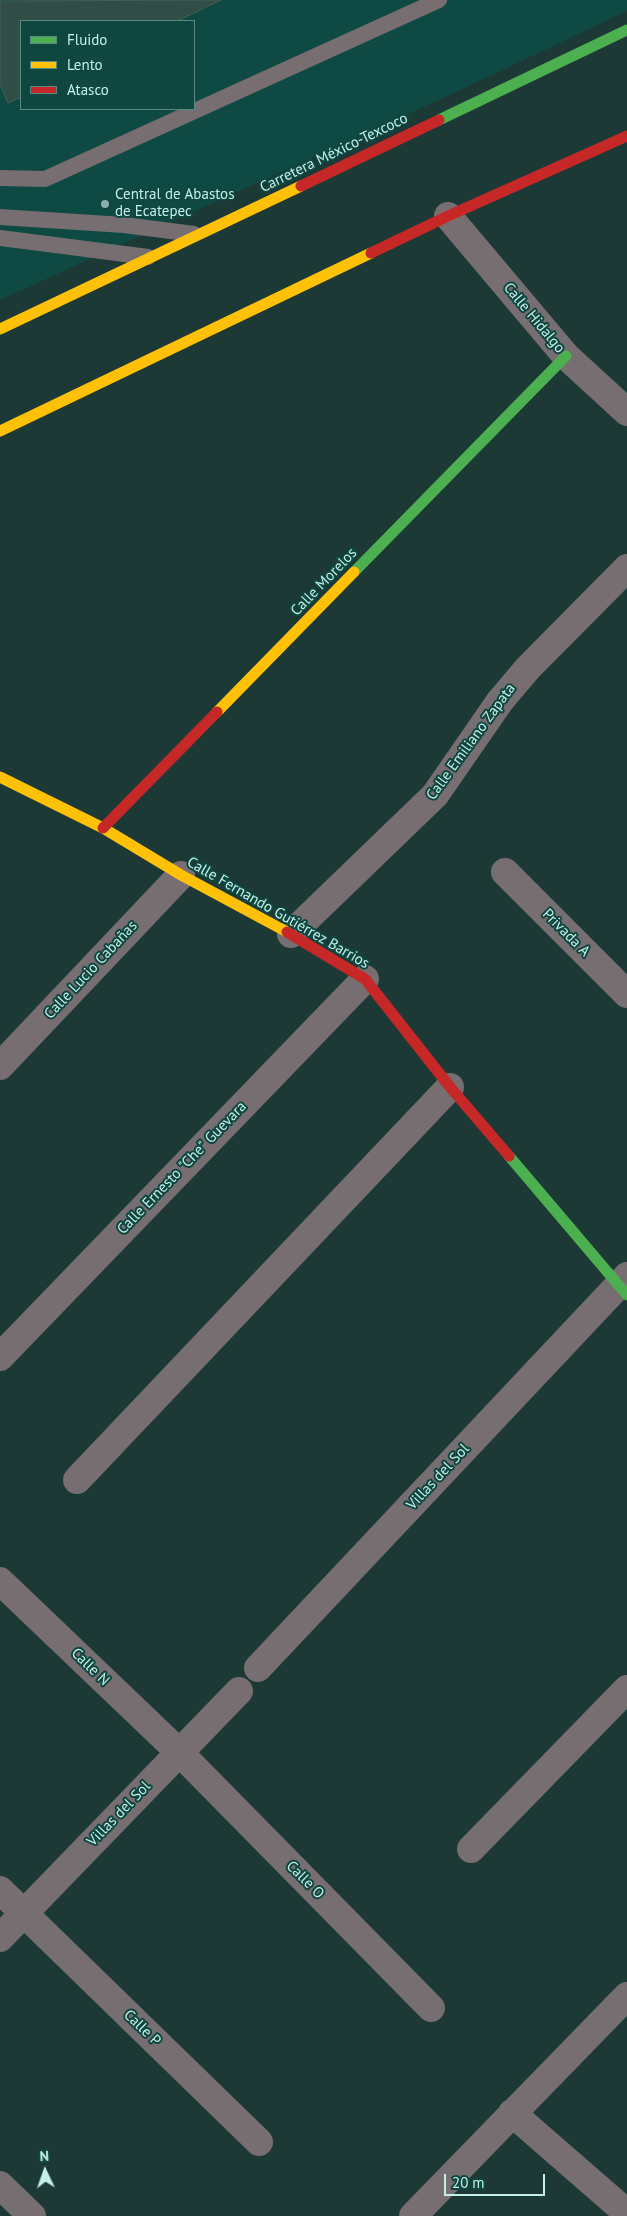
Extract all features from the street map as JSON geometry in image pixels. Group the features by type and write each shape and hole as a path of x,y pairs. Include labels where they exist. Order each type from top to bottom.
{"main road":[{"name":"Carretera México-Texcoco","path":"0,329 627,30"},
{"path":"0,431 448,216 627,136"},
{"name":"Calle Morelos","path":"103,828 566,356"},
{"name":"Calle Fernando Gutiérrez Barrios","path":"0,777 103,828 181,875 291,934 364,979 450,1087 624,1285"}],"street":[{"name":"Calle Hidalgo","path":"448,216 566,356 627,412"},
{"name":"Calle Emiliano Zapata","path":"291,934 435,795 505,694 528,668 627,568"},
{"name":"Privada A","path":"505,872 627,994"},
{"name":"Calle Lucio Cabañas","path":"0,1066 181,875"},
{"name":"Calle Ernesto \"Che\" Guevara","path":"4,1345 364,979"},
{"path":"77,1480 450,1087"},
{"name":"Villas del Sol","path":"258,1668 624,1285"},
{"name":"Calle N","path":"0,1581 179,1752"},
{"path":"471,1849 627,1689"},
{"name":"Villas del Sol","path":"0,1938 239,1691"},
{"name":"Calle O","path":"179,1752 431,2008"},
{"name":"Calle P","path":"0,1890 259,2142"},
{"path":"413,2216 627,1996"},
{"path":"512,2113 627,2214"},
{"path":"0,2185 32,2216"}],"lane":[{"path":"0,178 45,179 439,0"},
{"path":"0,217 124,225 198,234"},
{"path":"0,238 150,257"}],"shaded area":[{"name":"Central de Abastos de Ecatepec","path":"0,0 627,0 627,11 452,94 0,300"}],"building":[{"path":"221,0 179,20 20,20 20,97 8,103 0,84 0,1"}],"traffic: fast":[{"path":"439,120 627,30"},
{"path":"354,572 566,356"},
{"path":"509,1156 627,1295"}],"traffic: slow":[{"path":"0,329 301,186"},
{"path":"0,431 371,253"},
{"path":"217,712 354,572"},
{"path":"0,777 103,828 181,875 287,932"}],"traffic: jam":[{"path":"301,186 439,120"},
{"path":"371,253 448,216 627,136"},
{"path":"103,828 217,712"},
{"path":"287,932 365,979 450,1087 509,1156"}],"place":[{"name":"Central de Abastos de Ecatepec","path":"105,204"}]}
